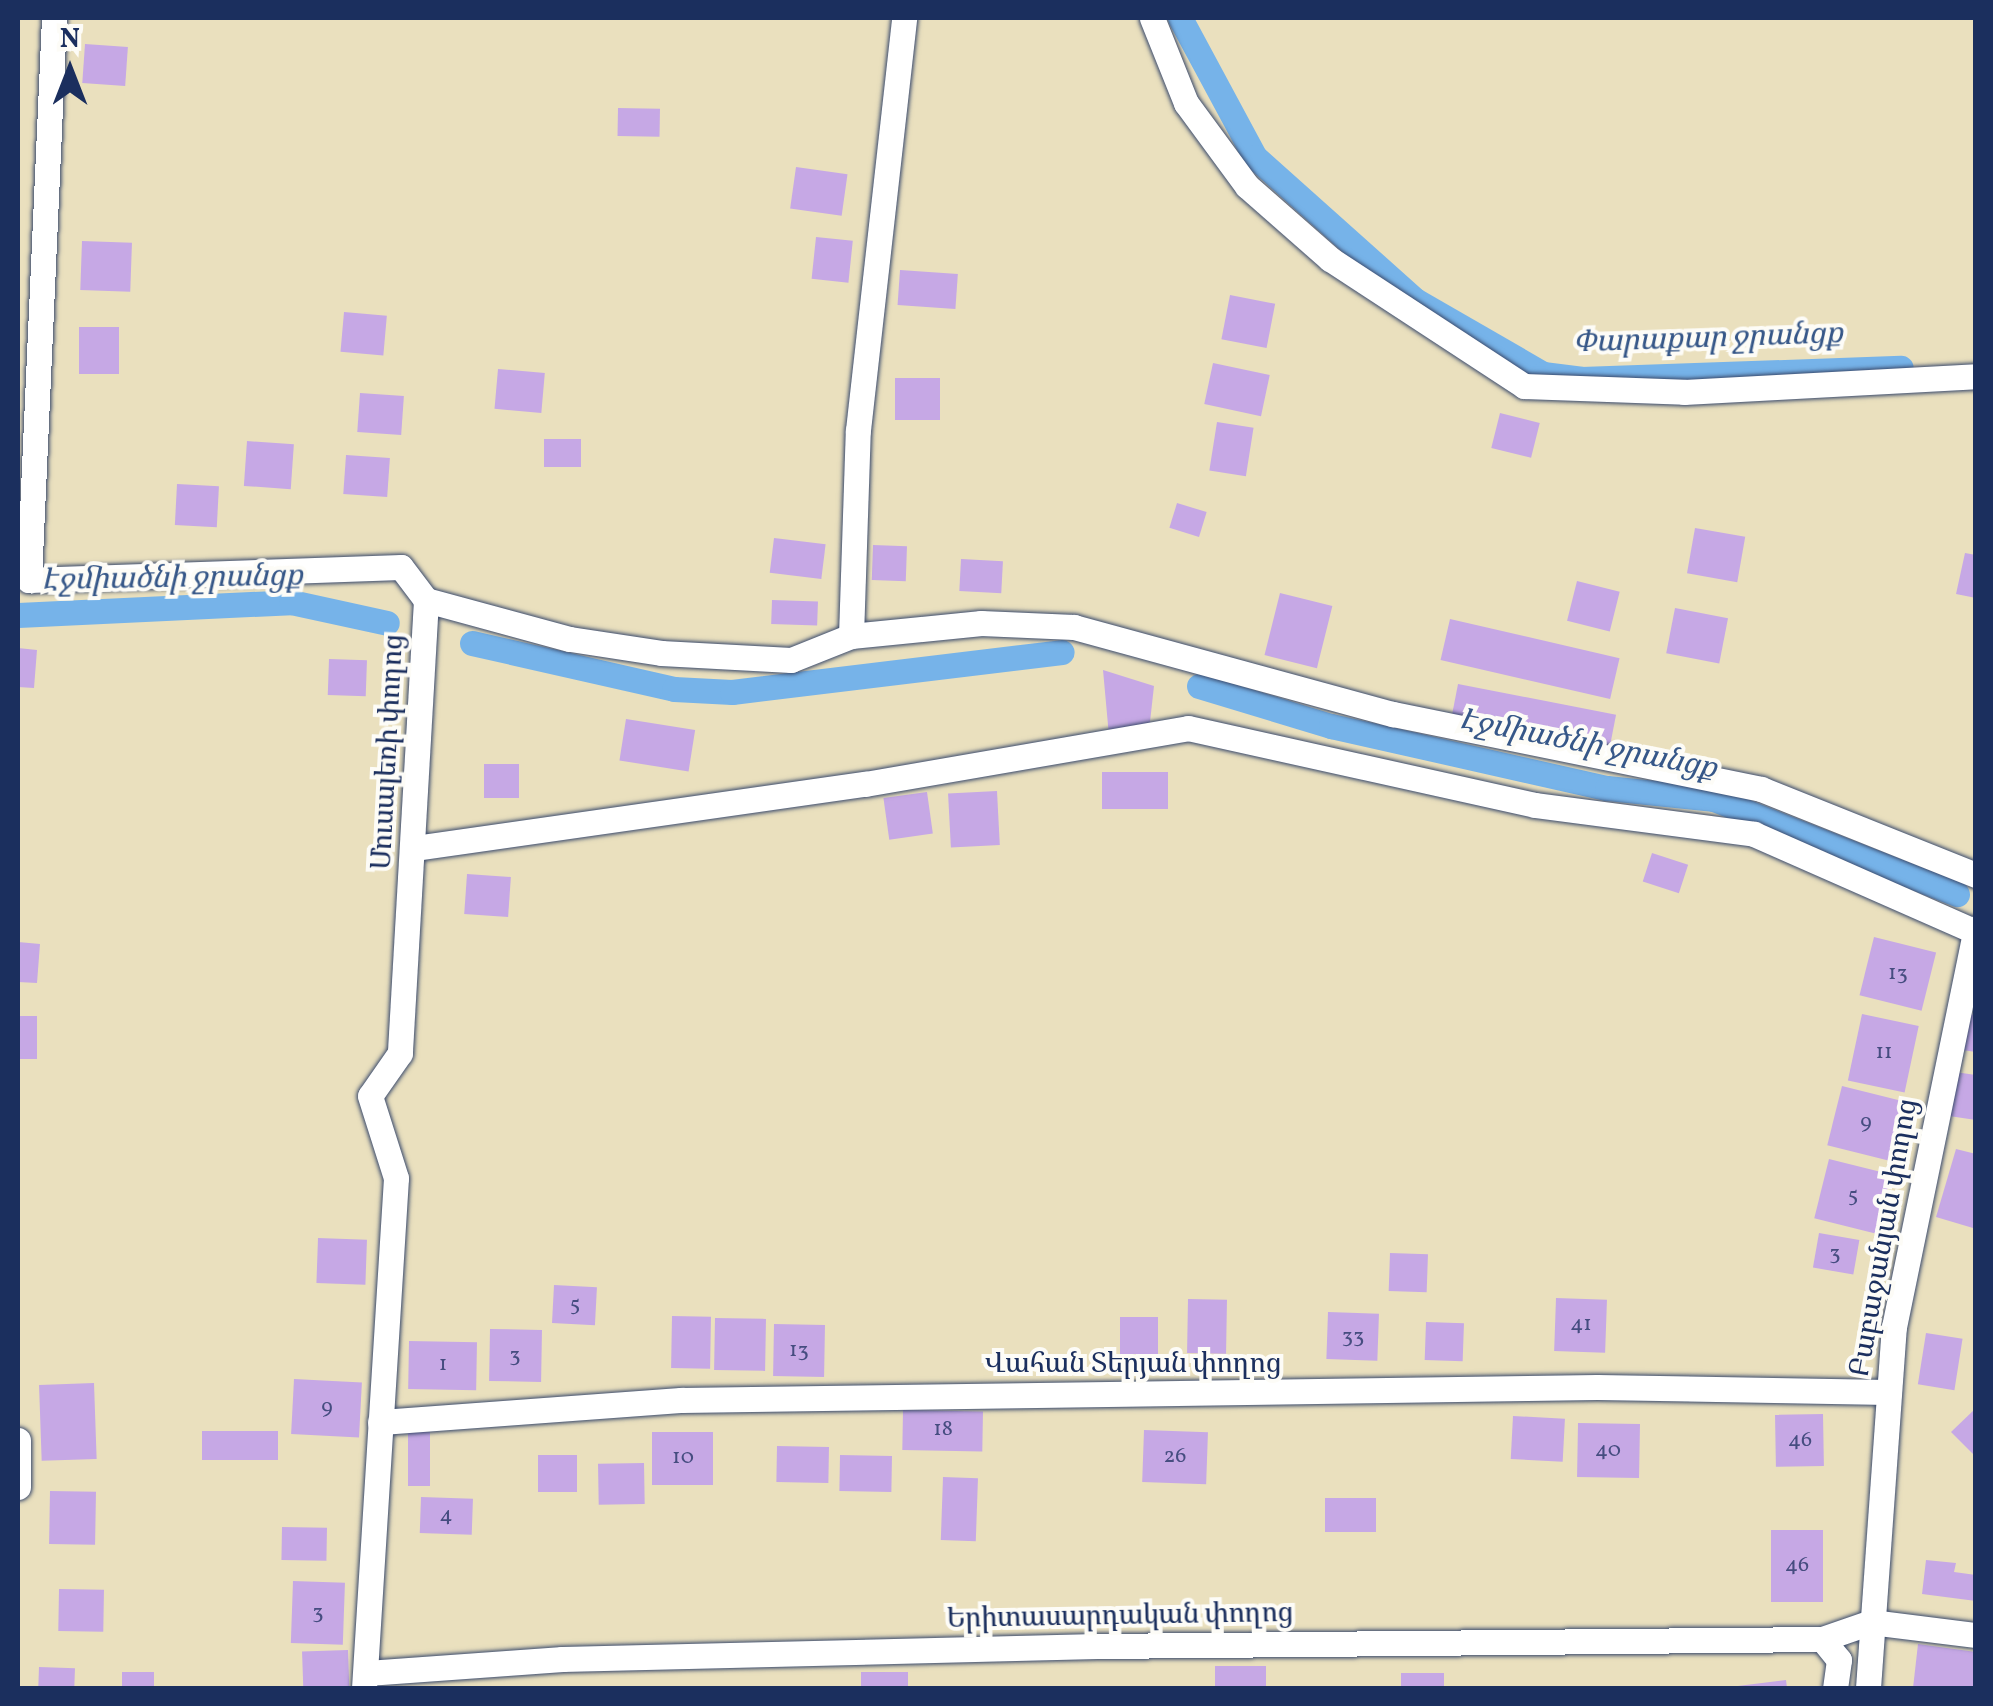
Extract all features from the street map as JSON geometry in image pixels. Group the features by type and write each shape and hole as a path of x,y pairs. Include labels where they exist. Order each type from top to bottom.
{"street":[{"name":"Մուսալեռի փողոց","path":"54,18 24,580 400,567 426,600 400,1054 370,1096 396,1178 366,1681"},
{"path":"851,636 858,430 904,18"},
{"path":"1152,18 1186,103 1247,186 1330,259 1524,386 1684,392 1976,376"},
{"path":"426,600 570,639 661,653 791,660 851,636 981,623 1074,627 1393,714 1761,789 1976,875"},
{"path":"414,848 865,784 1188,728 1535,806 1754,834 1975,930"},
{"name":"Բաբաջանյան փողոց","path":"1868,1688 1888,1392 1898,1308 1975,930"},
{"name":"Վահան Տերյան փողոց","path":"380,1422 568,1403 700,1400 1597,1388 1888,1392"},
{"path":"18,1440 18,1487"},
{"path":"1872,1622 1976,1634"},
{"name":"Երիտասարդական փողոց","path":"366,1681 562,1659 998,1648 1822,1639 1872,1622"},
{"path":"1822,1639 1839,1660 1835,1688"}],"building":[{"path":"85,44 128,47 125,86 82,83"},
{"path":"618,108 660,109 660,137 618,136"},
{"path":"796,167 847,174 842,216 790,209"},
{"path":"816,237 853,241 848,283 812,279"},
{"path":"82,241 132,243 130,292 80,290"},
{"path":"900,270 958,274 955,309 898,305"},
{"path":"1230,295 1275,304 1267,348 1221,339"},
{"path":"344,312 387,316 383,356 341,352"},
{"path":"79,327 119,327 119,374 79,374"},
{"path":"1213,363 1270,375 1261,416 1204,404"},
{"path":"498,369 545,373 541,413 495,409"},
{"path":"895,378 940,378 940,420 895,420"},
{"path":"360,393 404,396 401,435 357,432"},
{"path":"1500,413 1540,423 1531,458 1491,448"},
{"path":"1217,422 1254,428 1246,476 1209,470"},
{"path":"544,439 581,439 581,467 544,467"},
{"path":"247,441 294,444 291,489 244,486"},
{"path":"346,455 390,458 387,497 343,494"},
{"path":"177,484 219,486 217,527 175,525"},
{"path":"1177,503 1207,512 1199,537 1169,528"},
{"path":"1695,528 1745,537 1737,582 1687,573"},
{"path":"774,538 826,544 821,579 770,573"},
{"path":"873,545 907,546 906,581 872,580"},
{"path":"1965,553 1976,555 1976,598 1956,594"},
{"path":"961,559 1003,561 1001,593 959,591"},
{"path":"1577,581 1620,592 1610,631 1567,621"},
{"path":"1280,593 1332,606 1317,668 1265,655"},
{"path":"772,600 818,602 817,626 771,624"},
{"path":"1675,608 1728,618 1719,663 1666,653"},
{"path":"1450,619 1620,658 1610,699 1441,660"},
{"path":"18,648 37,650 34,688 18,687"},
{"path":"329,659 367,660 366,696 328,695"},
{"path":"1103,670 1154,686 1149,731 1109,736"},
{"path":"1458,684 1616,715 1610,745 1452,714"},
{"path":"626,719 695,730 689,771 619,760"},
{"path":"484,764 519,764 519,798 484,798"},
{"path":"1102,772 1168,772 1168,809 1102,809"},
{"path":"997,791 1000,845 951,847 948,794"},
{"path":"927,792 933,834 889,840 883,798"},
{"path":"1652,853 1688,865 1679,893 1643,882"},
{"path":"467,874 511,877 508,917 464,914"},
{"path":"1874,937 1936,952 1922,1011 1859,995"},
{"path":"18,942 40,944 37,983 18,982"},
{"path":"1862,1014 1919,1026 1905,1093 1848,1081"},
{"path":"1967,1014 1976,1015 1976,1052 1962,1050"},
{"path":"18,1016 37,1016 37,1059 18,1059"},
{"path":"1955,1072 1976,1075 1976,1120 1949,1116"},
{"path":"1842,1086 1904,1101 1889,1161 1827,1145"},
{"path":"1956,1149 1976,1154 1973,1228 1936,1217"},
{"path":"1829,1159 1891,1174 1876,1234 1814,1218"},
{"path":"1819,1233 1859,1240 1853,1275 1813,1267"},
{"path":"318,1238 367,1240 365,1285 316,1283"},
{"path":"1390,1253 1428,1254 1427,1292 1389,1291"},
{"path":"554,1285 597,1287 595,1325 552,1323"},
{"path":"1556,1298 1607,1300 1605,1353 1554,1351"},
{"path":"1188,1299 1227,1300 1226,1354 1187,1353"},
{"path":"1328,1312 1379,1314 1377,1361 1326,1359"},
{"path":"672,1316 711,1317 710,1369 671,1368"},
{"path":"1120,1317 1158,1317 1158,1354 1120,1354"},
{"path":"715,1318 766,1319 765,1371 714,1370"},
{"path":"1426,1322 1464,1323 1463,1361 1425,1360"},
{"path":"774,1324 825,1325 824,1377 773,1376"},
{"path":"490,1329 542,1330 541,1382 489,1381"},
{"path":"1926,1333 1963,1339 1954,1390 1918,1384"},
{"path":"409,1341 477,1342 476,1390 408,1389"},
{"path":"294,1379 362,1383 359,1437 291,1434"},
{"path":"94,1383 97,1459 42,1461 39,1385"},
{"path":"1976,1408 1976,1457 1951,1432"},
{"path":"903,1410 983,1411 982,1451 902,1450"},
{"path":"1823,1414 1824,1466 1776,1467 1775,1415"},
{"path":"1513,1416 1565,1419 1563,1462 1511,1459"},
{"path":"1578,1423 1640,1424 1639,1478 1577,1477"},
{"path":"1144,1430 1208,1432 1206,1484 1142,1482"},
{"path":"202,1431 278,1431 278,1460 202,1460"},
{"path":"408,1432 430,1432 430,1486 408,1486"},
{"path":"652,1432 713,1432 713,1485 652,1485"},
{"path":"777,1446 829,1447 828,1483 776,1482"},
{"path":"538,1455 577,1455 577,1492 538,1492"},
{"path":"840,1455 892,1456 891,1492 839,1491"},
{"path":"644,1463 645,1504 599,1505 598,1464"},
{"path":"943,1477 978,1478 976,1541 941,1540"},
{"path":"50,1491 96,1492 95,1545 49,1544"},
{"path":"421,1497 473,1499 472,1535 420,1533"},
{"path":"1325,1498 1376,1498 1376,1532 1325,1532"},
{"path":"282,1527 327,1528 326,1561 281,1560"},
{"path":"1771,1530 1823,1530 1823,1602 1771,1602"},
{"path":"1926,1560 1956,1563 1954,1572 1976,1575 1976,1601 1922,1594"},
{"path":"293,1581 345,1583 343,1645 291,1643"},
{"path":"59,1589 104,1590 103,1632 58,1631"},
{"path":"1918,1644 1976,1652 1976,1688 1913,1688"},
{"path":"348,1650 349,1688 303,1688 302,1652"},
{"path":"1215,1666 1266,1666 1266,1688 1215,1688"},
{"path":"39,1667 75,1668 74,1688 38,1688"},
{"path":"122,1672 154,1672 154,1688 122,1688"},
{"path":"861,1672 908,1672 908,1688 861,1688"},
{"path":"1401,1673 1444,1673 1444,1688 1401,1688"},
{"path":"1786,1680 1786,1688 1721,1688"}],"waterway":[{"name":"Փարաքար ջրանցք","path":"1180,18 1255,157 1415,300 1543,374 1581,379 1901,368"},
{"name":"Էջմիածնի ջրանցք","path":"18,615 291,602 387,623"},
{"name":"Էջմիածնի ջրանցք","path":"472,643 674,689 732,692 1062,652"},
{"name":"Էջմիածնի ջրանցք","path":"1199,686 1331,726 1607,788 1714,799 1957,894"}]}
